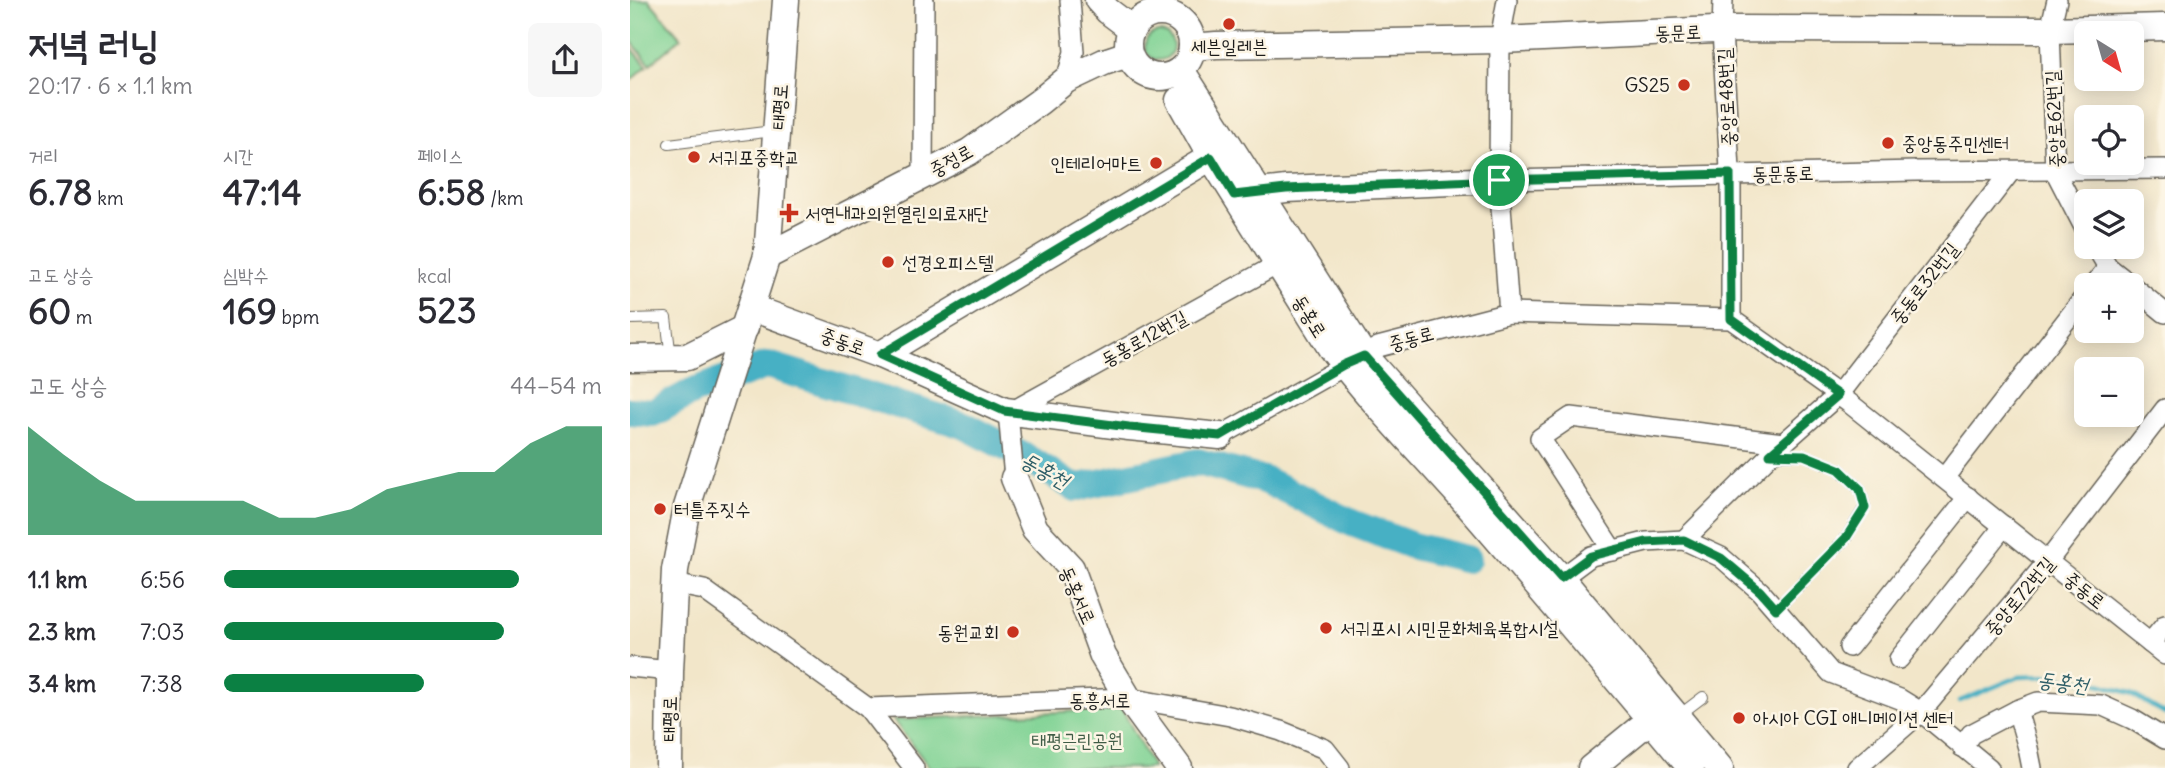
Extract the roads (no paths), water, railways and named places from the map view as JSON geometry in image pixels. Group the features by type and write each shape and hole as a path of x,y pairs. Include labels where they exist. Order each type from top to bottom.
{"main road":[{"name":"태평로","path":"669,768 674,570 687,507 767,256 786,0"},
{"path":"1098,0 1130,42 1137,68 1146,75 1156,78 1180,65 1191,38 1185,25 1166,7 1146,16 1130,42"},
{"name":"동문로","path":"1180,65 1216,45 1500,40 1722,30 2050,30 2165,27"},
{"name":"중정로","path":"767,256 969,152 1066,80 1104,62 1130,42"},
{"name":"동홍로","path":"1180,65 1211,157 1246,193 1354,360 1386,416 1553,585 1720,768"},
{"name":"동홍로","path":"1180,65 1246,193 1278,264 1354,360"},
{"path":"880,355 1211,157"},
{"name":"동문동로","path":"1246,193 1499,180"},
{"path":"630,358 687,357 746,324"},
{"name":"중동로","path":"746,324 880,355 1009,412 1220,436"},
{"name":"동홍서로","path":"1014,478 1035,529 1071,568 1103,656 1128,698 1179,768"},
{"name":"동홍로","path":"1553,585 1650,720 1691,768"},
{"path":"1591,768 1650,720 1676,717"}],"street":[{"path":"923,176 924,0"},
{"path":"1066,80 1074,52 1070,0"},
{"path":"1507,0 1500,40 1499,180 1509,313"},
{"name":"중앙로48번길","path":"1723,0 1722,30 1730,174 1731,319"},
{"name":"중앙로62번길","path":"2057,0 2050,30 2054,171 2074,208"},
{"name":"동문동로","path":"1499,180 1730,174 2165,169"},
{"name":"중동로32번길","path":"1838,395 2011,171"},
{"path":"2103,259 2115,273"},
{"name":"동홍로12번길","path":"1009,412 1278,264"},
{"path":"2103,273 2108,267"},
{"path":"2144,296 2165,313"},
{"path":"1944,478 2074,310"},
{"name":"중동로","path":"1220,436 1378,347 1509,313 1731,319 1838,395 2157,649"},
{"path":"1684,540 1776,449 1838,395"},
{"name":"중앙로72번길","path":"1857,768 1921,712 2048,561 2165,409"},
{"name":"동홍서로","path":"1009,412 1014,478"},
{"path":"1613,551 1540,438 1571,417 1776,449"},
{"path":"1849,647 1968,497"},
{"path":"1899,659 2004,526"},
{"path":"1553,585 1591,556 1646,542 1684,540 1721,558 1760,591 1831,673 1900,699 1921,712 1989,768"},
{"path":"674,584 704,590 868,708 914,768"},
{"path":"2157,649 2165,625"},
{"name":"태평로","path":"630,667 670,671"},
{"name":"동흥서로","path":"868,708 1128,698 1230,716 1281,731 1325,749 1340,768"},
{"path":"1962,747 1971,734 2038,702 2101,705 2132,719 2165,739"},
{"path":"2017,710 2032,768"}],"lane":[{"path":"669,144 777,131"},
{"path":"630,319 666,318 671,358"},
{"path":"1776,449 1804,455 1839,469 1860,489 1865,508 1846,538 1776,609"},
{"path":"1676,717 1703,697"}],"waterway":[{"name":"동홍천","path":"630,411 653,413 694,391 768,365 964,425 1034,462 1075,488 1198,462 1267,481 1352,523 1413,546 1467,559"},
{"name":"동홍천","path":"1960,701 2018,677 2050,676 2092,682 2130,693 2165,714"}],"place":[{"name":"세븐일레븐","path":"1229,24"},
{"name":"GS25","path":"1684,85"},
{"name":"중앙동주민센터","path":"1888,143"},
{"name":"서귀포중학교","path":"694,157"},
{"name":"인테리어마트","path":"1156,163"},
{"name":"서연내과의원열린의료재단","path":"789,213"},
{"name":"선경오피스텔","path":"888,262"},
{"name":"터틀주짓수","path":"660,509"},
{"name":"서귀포시 시민문화체육복합시설","path":"1326,628"},
{"name":"동원교회","path":"1013,632"},
{"name":"아시아 CGI 애니메이션 센터","path":"1739,718"}],"park label":[{"name":"태평근린공원","path":"1077,740"}]}
